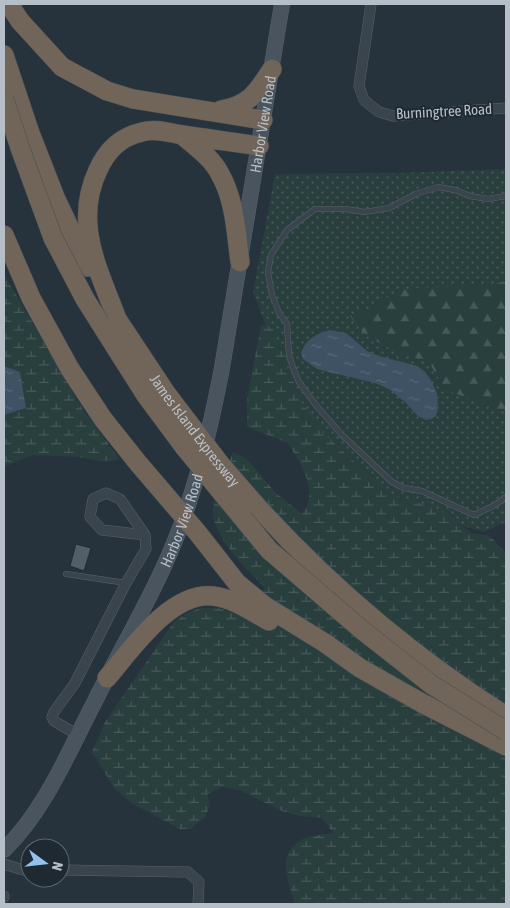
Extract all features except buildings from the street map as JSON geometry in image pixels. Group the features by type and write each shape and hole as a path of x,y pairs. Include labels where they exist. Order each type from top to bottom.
{"highway":[{"path":"9,4 20,21 62,67 107,91 133,99 264,120"},
{"name":"James Island Expressway","path":"4,55 30,133 55,197 82,256 117,318 166,393 221,465 280,532 314,566 403,644 466,690 506,716"},
{"path":"213,112 243,104 257,92 272,69"},
{"name":"James Island Expressway","path":"4,98 20,148 58,247 85,299 119,354 145,394 185,448 270,550 362,630 432,685 506,732"},
{"path":"117,318 90,248 86,214 88,193 103,158 117,142 142,132 162,131 258,146"},
{"path":"182,135 205,154 220,174 231,200 240,262"},
{"path":"4,235 31,298 70,369 103,419 222,565 241,597 420,702 506,746"},
{"path":"107,678 151,626 180,603 201,595 241,597"}],"main road":[{"name":"Harbor View Road","path":"4,850 20,835 49,789 165,564 184,518 211,424 240,262 282,4"}],"street":[{"name":"Burningtree Road","path":"371,4 359,86 364,100 379,112 393,116 506,108"},
{"path":"78,735 54,721 52,717 75,683 126,583 146,549 145,535 120,499 106,493 93,499 90,518 102,530 145,535"},
{"path":"4,864 20,869"},
{"path":"70,870 188,872 199,882 198,904"}],"lane":[{"path":"506,196 488,199 438,187 416,194 389,208 365,212 345,209 315,209 286,230 271,255 268,272 272,295 279,313 287,324 290,355 299,382 342,435 392,482 404,488 422,491 474,515 496,505 506,497"},
{"path":"66,574 126,583"}],"green space":[{"path":"506,169 506,522 484,532 369,498 300,416 253,292 275,174 396,173"},
{"path":"4,274 84,411 120,460 100,461 79,457 33,455 4,467 4,415 26,408 20,372 4,366"},
{"path":"506,282 505,411 445,390 429,362 395,351 366,336 350,316 375,305 398,291 414,288 474,286"},
{"path":"261,325 274,328 284,351 288,372 300,400 322,432 390,495 445,513 472,533 490,536 506,553 506,904 295,904 287,879 286,862 288,854 292,847 303,839 333,833 322,818 299,816 282,811 239,790 222,787 208,794 209,808 205,817 190,829 180,829 131,803 114,788 92,752 105,722 173,623 182,616 198,609 213,608 241,614 265,588 249,572 223,539 213,516 215,499 233,452 247,459 275,492 302,514 307,505 309,487 307,478 288,443 247,427 247,399"}],"water":[{"path":"330,330 346,333 367,351 417,366 424,371 431,380 437,394 438,408 436,416 426,420 418,416 389,389 375,383 317,369 303,359 301,353 309,341 316,335"},
{"path":"4,366 20,372 26,408 4,415"}]}
